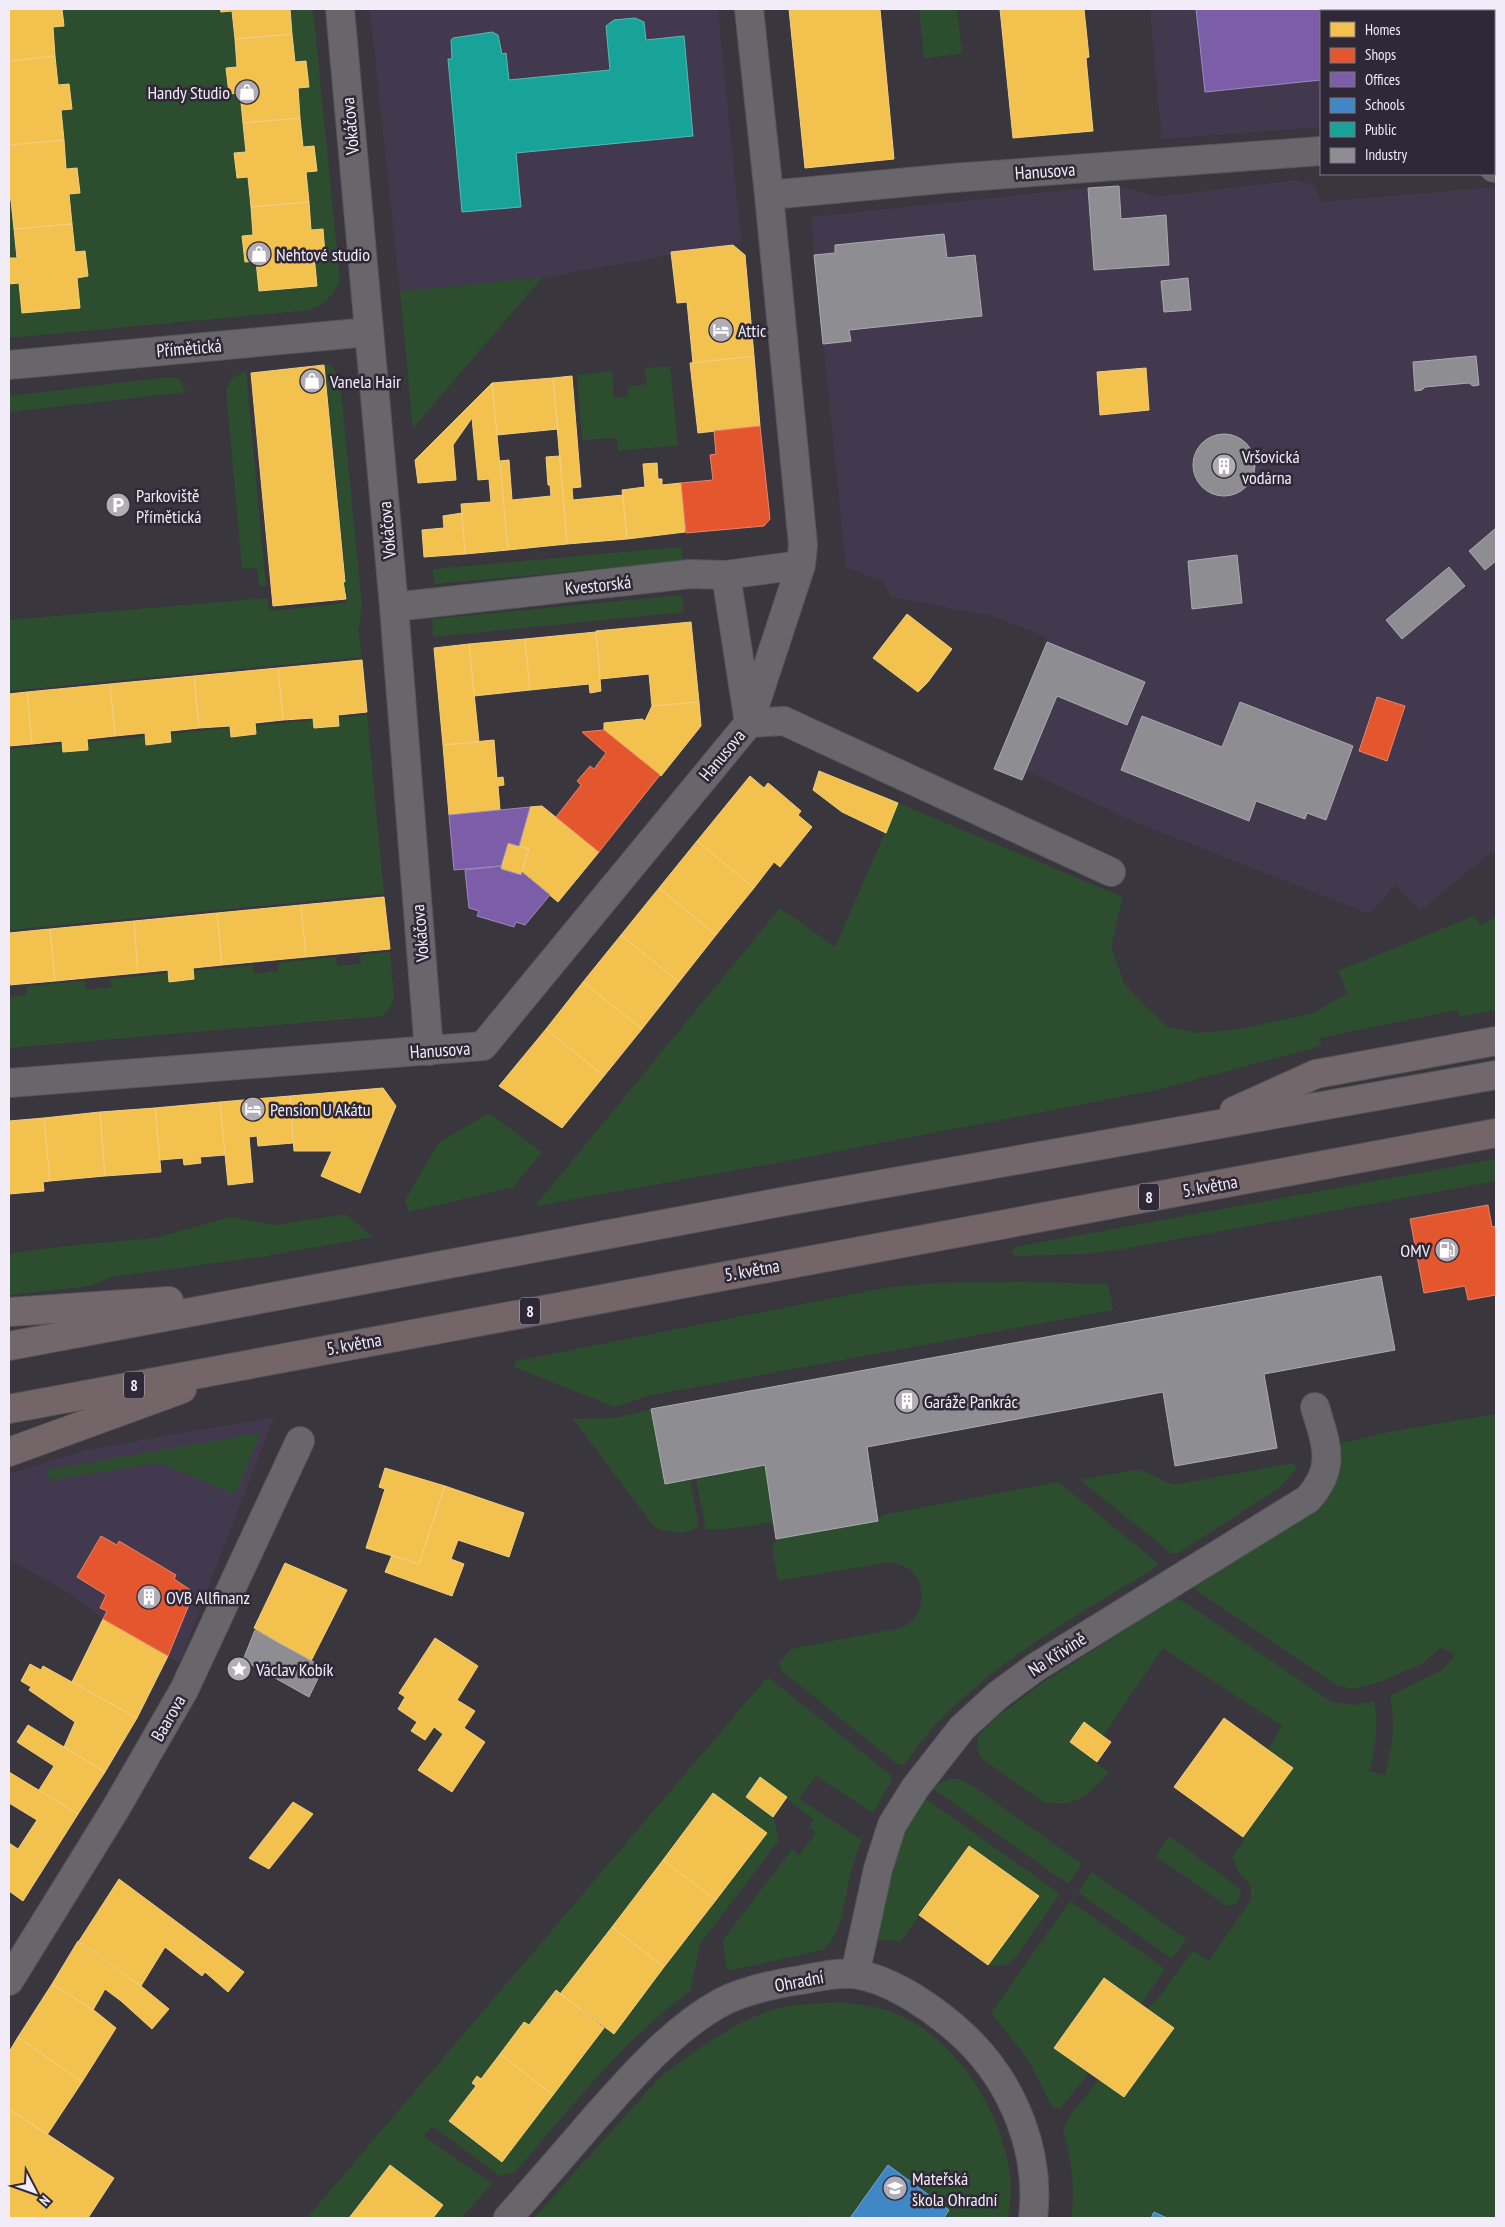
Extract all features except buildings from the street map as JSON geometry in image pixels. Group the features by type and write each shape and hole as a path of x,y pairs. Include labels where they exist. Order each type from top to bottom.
{"highway":[{"name":"5. května","path":"9,1408 1496,1133"},
{"path":"9,1452 259,1362"}],"main road":[{"path":"1196,1128 1316,1074 1496,1041"},
{"path":"9,1346 792,1200 1496,1075"},
{"path":"9,1312 303,1292"}],"street":[{"name":"Vokáčova","path":"340,9 394,607 429,1051"},
{"name":"Hanusova","path":"9,1083 483,1046 749,723 802,565 803,545 770,195 749,9"},
{"name":"Hanusova","path":"770,195 952,178 1320,151"},
{"name":"Přímětická","path":"9,365 369,332"},
{"name":"Kvestorská","path":"394,607 690,574 726,576 802,565"},
{"name":"Hanusova","path":"726,576 749,723"},
{"path":"749,723 784,721 1111,872"},
{"name":"Na Křivině","path":"855,1974 878,1869 892,1825 915,1788 956,1734 998,1695 1036,1667 1308,1499 1320,1486 1327,1464 1326,1444 1315,1407"},
{"name":"Baarova","path":"9,1981 116,1808 184,1690 300,1441"},
{"name":"Ohradní","path":"508,2218 625,2084 666,2043 696,2019 723,2001 746,1993 791,1981 832,1975 855,1974 881,1982 905,1993 934,2012 969,2041 985,2060 1017,2111 1024,2131 1033,2161 1036,2200 1033,2218"}],"shaded area":[{"path":"370,9 718,9 741,242 542,278 400,291"},
{"path":"1150,9 1496,9 1496,113 1495,10 1320,10 1320,127 1162,139"},
{"path":"1297,180 1314,185 1321,202 1496,187 1496,851 1487,856 1421,910 1395,885 1370,914 1135,822 1027,771 1022,780 994,769 1047,642 1046,637 993,616 891,597 883,582 846,567 811,217 1088,188 1119,186 1156,197"},
{"path":"274,1417 179,1663 103,1619 68,1592 9,1559 9,1474 86,1450"}],"green space":[{"path":"62,9 220,9 221,12 232,11 237,67 226,69 229,94 240,93 246,152 234,153 236,178 248,177 253,235 242,237 245,262 256,261 259,291 316,285 314,255 325,254 323,229 311,230 306,172 317,170 314,146 303,147 298,88 309,86 306,61 295,62 290,9 313,9 340,281 328,299 309,310 9,338 9,284 19,283 23,313 79,308 77,278 88,276 85,251 75,252 69,194 80,193 77,168 66,169 61,110 72,109 69,84 58,85 53,27 64,26"},
{"path":"919,9 957,9 962,54 924,58"},
{"path":"9,200 11,200 17,258 9,258"},
{"path":"542,278 413,428 400,291"},
{"path":"325,364 334,369 340,382 362,606 358,631 362,657 9,691 9,620 268,598 269,611 347,603 346,589 344,589 343,581 346,581"},
{"path":"670,366 678,445 618,451 617,438 582,440 577,375 612,371 614,398 628,397 628,387 647,384 645,368"},
{"path":"246,371 266,586 259,586 257,568 242,569 226,390 232,378"},
{"path":"169,377 179,378 186,392 9,412 9,396"},
{"path":"681,547 683,561 434,584 433,569"},
{"path":"682,595 684,612 433,637 432,619"},
{"path":"367,715 384,894 9,930 9,749 62,744 63,752 88,750 87,742 145,736 146,745 171,742 170,734 230,728 231,737 256,734 255,726 313,720 314,728 338,726 338,718"},
{"path":"898,803 1123,897 1111,946 1124,984 1168,1027 1197,1033 1234,1030 1314,1013 1347,993 1338,971 1474,916 1480,925 1496,917 1496,1010 1459,1017 1457,1010 1320,1038 1321,1046 1156,1090 781,1162 535,1206 780,908 835,947"},
{"path":"390,952 394,999 390,1008 382,1016 9,1048 9,997 27,995 27,986 85,981 86,990 111,987 110,979 168,973 169,982 194,979 193,971 253,965 254,974 278,971 278,963 336,957 337,966 361,964 360,955"},
{"path":"489,1113 542,1152 513,1187 409,1212 405,1201 438,1143"},
{"path":"1496,1159 1496,1181 1117,1250 1084,1254 1014,1256 1011,1253 1015,1247"},
{"path":"345,1214 373,1237 266,1256 112,1277 90,1286 9,1295 9,1254 56,1247 155,1238 231,1217 276,1225"},
{"path":"935,1283 1108,1284 1113,1310 647,1396 615,1407 514,1367 516,1361 884,1288"},
{"path":"651,1409 665,1483 690,1480 699,1525 690,1531 669,1531 653,1525 573,1419 616,1418"},
{"path":"1496,1414 1496,2218 1167,2218 1154,2212 1151,2218 1071,2218 1072,2174 1063,2129 1070,2116 1099,2079 1124,2097 1173,2028 1147,2009 1156,2001 1193,1951 1209,1961 1251,1900 1251,1886 1240,1874 1232,1858 1245,1839 1243,1837 1293,1768 1268,1750 1282,1726 1163,1648 1103,1736 1084,1723 1070,1742 1109,1773 1080,1798 1064,1803 1043,1802 981,1758 977,1746 978,1736 995,1719 1039,1685 1175,1598 1184,1602 1332,1702 1354,1705 1374,1701 1376,1736 1369,1771 1385,1775 1393,1736 1390,1696 1442,1670 1455,1655 1441,1647 1423,1663 1385,1680 1354,1689 1336,1685 1193,1588 1304,1516 1337,1467 1341,1443 1394,1431"},
{"path":"261,1433 235,1494 159,1463 49,1480 48,1470"},
{"path":"1294,1463 1297,1468 1279,1488 1178,1553 1171,1553 1080,1480 1139,1469 1173,1485"},
{"path":"765,1465 773,1522 729,1529 706,1529 696,1479"},
{"path":"1058,1482 1158,1563 1154,1568 1015,1656 989,1676 940,1720 904,1764 896,1763 781,1670 779,1663 791,1649 901,1628 913,1620 918,1613 922,1592 917,1578 912,1572 906,1567 891,1562 778,1581 772,1547 776,1539 878,1521 882,1515"},
{"path":"769,1678 892,1776 873,1813 816,1776 799,1799 860,1839 866,1829 853,1867 839,1924 830,1943 823,1950 727,1971 723,1940 792,1849 799,1855 816,1833 809,1827 814,1820 760,1778 746,1797 773,1817 779,1840 700,1944 690,1991 665,2011 619,2054 515,2172 500,2176 432,2126 424,2136 492,2184 461,2218 433,2218 442,2205 390,2165 349,2218 307,2218 765,1680","holes":["713,1793 766,1833 614,2034 604,2028 502,2162 449,2121 476,2086 473,2083 481,2079 524,2022 529,2025 555,1990 560,1994"]},
{"path":"949,1779 958,1779 970,1784 1082,1864 1068,1884 932,1788"},
{"path":"925,1798 1060,1894 1017,1955 1005,1966 988,1965 1038,1896 969,1847 901,1941 877,1940 885,1891 901,1841"},
{"path":"1169,1836 1239,1888 1241,1893 1238,1901 1231,1905 1225,1905 1156,1856"},
{"path":"1092,1872 1186,1939 1172,1959 1078,1892"},
{"path":"1070,1901 1165,1969 1141,2004 1104,1978 1054,2047 1089,2073 1061,2108 1053,2108 1027,2058 991,2013"},
{"path":"836,2002 879,2008 895,2013 923,2029 942,2044 960,2063 988,2106 999,2130 1010,2176 1008,2218 944,2218 949,2210 888,2166 850,2218 807,2218 804,2216 802,2218 534,2218 660,2077 687,2057 729,2029 775,2009"}],"place":[{"name":"Handy Studio","path":"247,92"},
{"name":"Nehtové studio","path":"259,254"},
{"name":"Attic","path":"721,330"},
{"name":"Vanela Hair","path":"312,381"},
{"name":"Vršovická vodárna","path":"1224,466"},
{"name":"Parkoviště Přímětická","path":"118,505"},
{"name":"Pension U Akátu","path":"253,1109"},
{"name":"OMV","path":"1447,1250"},
{"name":"Garáže Pankrác","path":"907,1401"},
{"name":"OVB Allfinanz","path":"149,1597"},
{"name":"Václav Kobík","path":"239,1669"},
{"name":"Mateřská škola Ohradní","path":"895,2188"}]}
